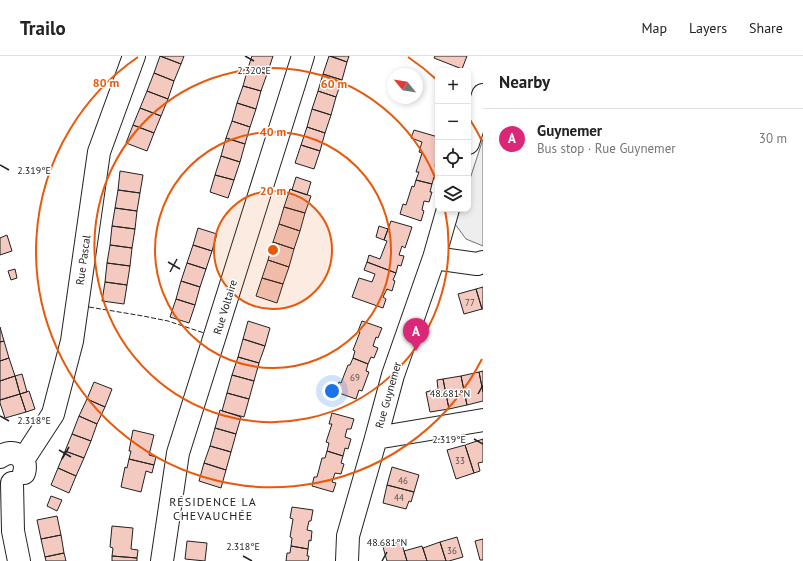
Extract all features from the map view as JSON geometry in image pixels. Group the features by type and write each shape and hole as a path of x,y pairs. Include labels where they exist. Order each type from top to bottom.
{"street":[{"name":"Rue Pascal","path":"23,460 53,414 72,341 99,152 134,56"},
{"name":"Rue Voltaire","path":"162,561 178,453 303,56"},
{"path":"469,140 483,95"},
{"name":"Rue Guynemer","path":"347,561 348,536 393,375 434,258 447,212"},
{"path":"434,258 477,264 483,262"},
{"path":"376,438 483,420"},
{"path":"1,454 12,453 20,456 25,464 24,476 17,482 6,482 19,561"}],"shaded area":[{"path":"483,139 483,246 466,239 455,224 459,212 471,212 471,176"}],"building":[{"path":"160,56 184,56 181,64"},
{"path":"160,56 181,64 174,81 154,73"},
{"path":"252,56 273,56 267,74 248,68"},
{"path":"329,56 347,62 342,80 323,74"},
{"path":"331,56 349,56 347,62"},
{"path":"435,56 467,56 462,68 434,58"},
{"path":"248,68 267,74 261,91 243,86"},
{"path":"154,73 174,81 168,99 147,91"},
{"path":"323,74 342,80 336,97 318,91"},
{"path":"243,86 261,91 256,109 237,103"},
{"path":"147,91 168,99 161,116 140,108"},
{"path":"318,91 336,97 331,115 312,109"},
{"path":"237,103 256,109 250,127 232,121"},
{"path":"140,108 161,116 154,133 133,125"},
{"path":"312,109 331,115 325,133 307,127"},
{"path":"232,121 250,127 245,144 226,138"},
{"path":"133,125 154,133 147,151 126,143"},
{"path":"307,127 325,133 320,151 301,145"},
{"path":"414,130 435,136 435,177 432,184 416,180 419,172 416,172 422,153 419,152 422,142 411,138"},
{"path":"226,138 245,144 240,162 221,156"},
{"path":"301,145 320,151 314,169 295,163"},
{"path":"221,156 240,162 234,180 215,175"},
{"path":"120,171 143,175 140,193 118,190"},
{"path":"215,175 234,180 228,198 210,192"},
{"path":"296,177 311,182 307,195 292,190"},
{"path":"416,180 432,184 430,192 432,192 429,202 424,201 422,210 424,211 421,221 400,214 403,204 406,205 412,186 414,187"},
{"path":"290,189 311,196 305,213 284,207"},
{"path":"118,190 140,193 137,211 115,208"},
{"path":"284,207 305,213 300,231 279,224"},
{"path":"115,208 137,211 135,229 112,226"},
{"path":"391,221 412,227 405,248 402,246 399,255 404,256 401,266 398,265 396,273 367,262 369,255 380,259 387,241 384,240"},
{"path":"279,224 300,231 294,249 273,242"},
{"path":"112,226 135,229 132,248 110,245"},
{"path":"379,226 388,229 384,240 376,237"},
{"path":"198,228 217,234 212,251 193,245"},
{"path":"7,235 12,251 0,255 0,238"},
{"path":"273,242 294,249 289,267 268,260"},
{"path":"110,245 132,248 130,266 107,263"},
{"path":"193,245 212,251 206,269 187,263"},
{"path":"268,260 289,267 283,284 262,278"},
{"path":"367,262 396,273 393,280 395,281 392,291 387,289 383,297 386,299 383,308 352,297 359,278 372,282 375,274 364,270"},
{"path":"107,263 130,266 127,285 105,282"},
{"path":"187,263 206,269 200,287 181,281"},
{"path":"15,269 17,278 11,280 8,271"},
{"path":"262,278 283,284 277,303 256,296"},
{"path":"181,281 200,287 195,305 176,299"},
{"path":"105,282 127,285 124,304 102,301"},
{"path":"483,287 483,309 482,309 476,289"},
{"path":"476,289 482,309 464,314 458,294"},
{"path":"176,299 195,305 189,323 170,317"},
{"path":"248,321 270,328 265,346 243,339"},
{"path":"362,321 382,328 378,338 376,337 373,346 378,348 374,358 371,357 368,364 353,358 355,351 353,350 360,332 358,331"},
{"path":"0,327 4,341 0,342"},
{"path":"243,339 265,346 259,363 238,357"},
{"path":"4,341 9,358 0,361 0,342"},
{"path":"238,357 259,363 254,381 232,375"},
{"path":"9,358 15,376 0,381 0,361"},
{"path":"353,358 368,364 366,371 369,372 362,391 359,390 356,399 336,392 339,382 341,383 348,365 350,365"},
{"path":"483,371 483,392 479,372"},
{"path":"479,372 483,392 483,401 467,405 461,376"},
{"path":"22,374 27,392 20,394 15,376"},
{"path":"232,375 254,381 249,399 227,393"},
{"path":"15,376 20,394 0,400 0,381"},
{"path":"461,376 467,405 449,409 443,379"},
{"path":"443,379 449,409 430,412 426,392 438,389 437,380"},
{"path":"94,382 112,389 105,407 87,399"},
{"path":"29,391 35,409 26,412 20,394"},
{"path":"227,393 249,399 244,417 222,411"},
{"path":"20,394 26,412 5,418 0,400"},
{"path":"87,399 105,407 97,424 79,416"},
{"path":"220,410 241,417 236,434 215,428"},
{"path":"332,413 354,419 351,429 347,429 345,437 351,439 348,449 345,448 343,456 327,451 329,443 326,442 332,424 329,424"},
{"path":"79,416 97,424 91,441 72,434"},
{"path":"215,428 236,434 231,452 210,446"},
{"path":"133,430 154,435 149,455 156,457 154,465 129,459"},
{"path":"72,434 91,441 84,458 65,451"},
{"path":"483,439 483,462 478,463 480,471 474,473 465,445"},
{"path":"465,445 474,473 456,479 447,450"},
{"path":"210,446 231,452 226,470 204,463"},
{"path":"65,451 84,458 76,476 58,468"},
{"path":"327,451 343,456 341,463 344,464 341,474 335,473 332,482 336,483 333,492 312,486 314,477 317,477 322,458 325,458"},
{"path":"129,459 154,465 152,473 146,471 141,492 121,487 125,467 127,468"},
{"path":"204,463 226,470 221,488 199,481"},
{"path":"392,467 419,475 414,492 387,485"},
{"path":"58,468 76,476 69,493 51,485"},
{"path":"387,485 414,492 411,502 409,501 406,509 383,503"},
{"path":"51,496 62,500 57,511 47,506"},
{"path":"292,507 313,510 311,521 309,521 307,530 312,531 308,549 291,546 292,538 290,537 293,519 290,518"},
{"path":"57,516 61,535 41,539 37,520"},
{"path":"112,526 133,528 131,549 138,550 137,558 112,556 113,548 110,547"},
{"path":"61,535 64,553 45,557 41,539"},
{"path":"457,537 463,557 446,561 440,542"},
{"path":"483,539 483,560 480,560 475,541"},
{"path":"187,541 207,543 205,561 185,559"},
{"path":"401,541 407,561 387,561 383,547"},
{"path":"440,542 446,561 427,561 423,548"},
{"path":"291,546 308,549 308,561 286,561 287,553 290,553"},
{"path":"422,546 427,561 407,561 404,551"},
{"path":"64,553 66,561 46,561 45,557"},
{"path":"112,556 137,558 137,561 112,561"}],"fence":[{"path":"89,307 168,321 204,333"}],"place":[{"name":"Guynemer","path":"416,351"}],"district":[{"name":"RÉSIDENCE LA CHEVAUCHÉE","path":"213,508"}]}
